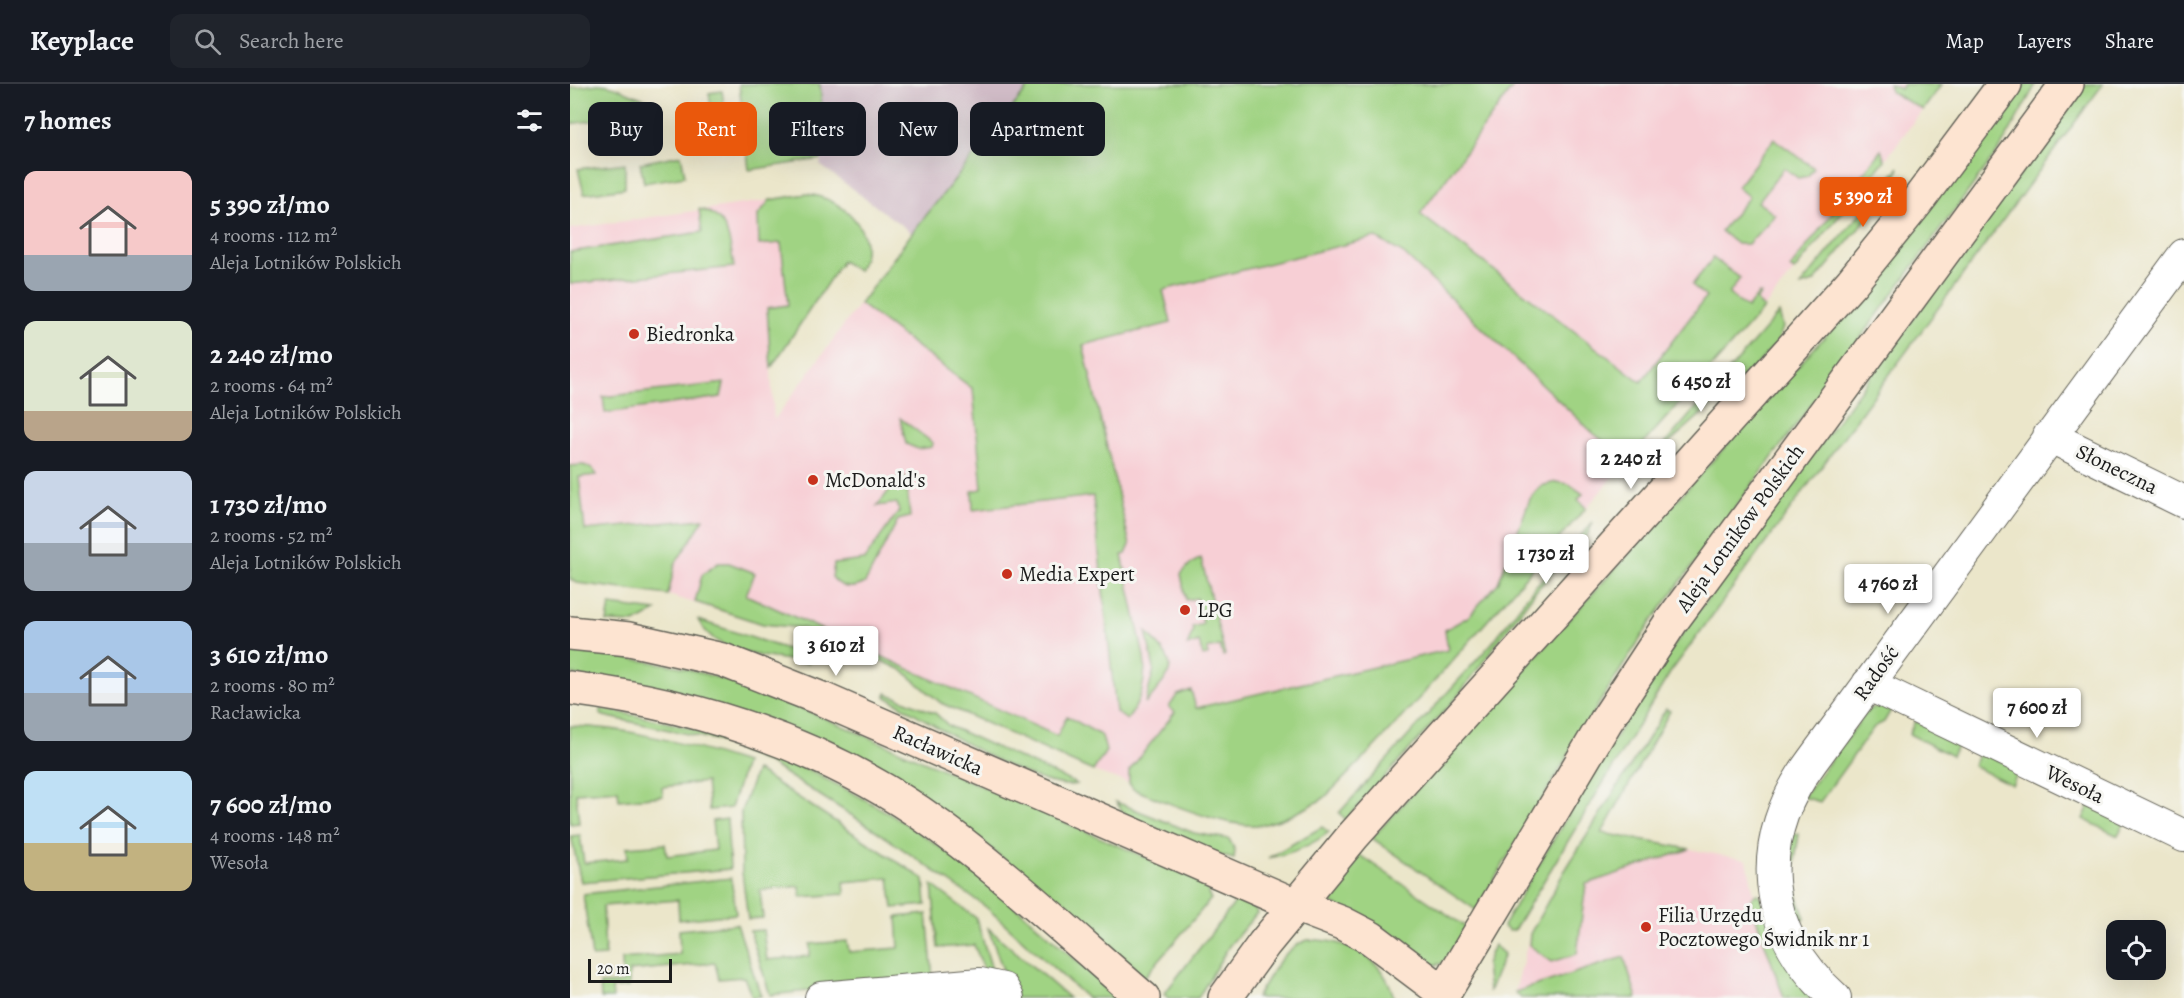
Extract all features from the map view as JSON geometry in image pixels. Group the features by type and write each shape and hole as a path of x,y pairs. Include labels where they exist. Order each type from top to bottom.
{"street":[{"path":"1225,998 1247,965 1353,836 1852,282 2005,84"},
{"name":"Aleja Lotników Polskich","path":"1445,996 1606,721 1671,622 2067,84"},
{"name":"Radość","path":"1834,998 1806,966 1789,937 1773,892 1772,860 1789,796 2049,436 2184,255"},
{"name":"Słoneczna","path":"2049,436 2184,502"},
{"name":"Racławicka","path":"570,633 629,639 723,660 822,699 1295,905 1342,923 1371,938 1445,996"},
{"name":"Wesoła","path":"1868,684 2184,836"},
{"path":"570,688 661,704 750,728 816,754 876,786 918,812 988,864 1143,998"},
{"path":"821,998 980,984 1003,989 1008,998"}],"shaded area":[{"path":"820,84 1031,84 1017,102 970,102 970,156 973,156 912,233 820,165 822,156 866,156 866,102 821,102"},
{"path":"1515,84 1942,84 1885,160 1758,315 1729,294 1642,382 1420,213"},
{"path":"770,200 758,215 759,245 781,242 788,306 767,309 774,420 885,269 1132,283 1371,222 1614,449 1641,446 1586,508 1578,500 1508,562 1488,597 1468,617 1445,630 1449,650 1175,711 1129,771 1129,783 1093,771 941,703 902,670 826,636 803,628 763,624 668,595 675,564 703,519 570,531 570,229"},
{"path":"1602,833 1747,860 1754,895 1788,998 1521,998 1515,992 1530,934 1564,872"}],"green space":[{"path":"598,84 611,86 649,102 588,102 588,121 570,124 570,88"},
{"path":"739,84 820,84 821,102 769,102 769,156 822,156 821,159 749,170 747,156 757,156 757,102 741,102"},
{"path":"1031,84 1515,84 1420,214 1641,382 1706,297 1692,285 1713,258 1740,278 1729,294 1747,308 1759,293 1761,294 1756,301 1764,308 1641,446 1614,449 1593,433 1404,254 1375,237 1163,290 1171,323 1083,345 1130,545 1126,554 1122,555 1144,657 1145,674 1142,690 1127,720 1116,712 1093,496 973,510 972,491 982,489 973,389 860,304 912,233 973,156 1105,156 1105,102 1017,102"},
{"path":"1889,84 1900,89 1904,84 1942,84 1923,110 1891,92"},
{"path":"2024,84 2036,84 2001,147 1651,622 1600,702 1476,910 1372,838 1863,294"},
{"path":"2086,84 2103,84 1670,673 1514,930 1509,931 1503,926 1583,789 1659,667"},
{"path":"722,91 724,102 710,102 709,93"},
{"path":"1774,139 1814,168 1808,176 1798,178 1784,168 1758,202 1775,215 1748,244 1737,244 1721,231 1749,197 1737,187"},
{"path":"1881,150 1885,160 1794,271 1790,268"},
{"path":"681,156 685,176 644,183 640,163"},
{"path":"625,163 625,188 584,194 578,169"},
{"path":"1899,167 1895,182 1861,226 1814,282 1800,286"},
{"path":"806,194 833,202 854,219 862,231 865,243 864,257 858,271 842,261 771,368 767,308 788,305 781,243 759,245 758,215 770,200"},
{"path":"699,209 709,212 722,223 729,239 734,267 570,284 570,252 702,232"},
{"path":"1779,313 1783,327 1778,341 1757,365 1654,456"},
{"path":"724,383 721,397 605,413 603,397"},
{"path":"900,418 933,443 932,447 918,449 906,444"},
{"path":"583,465 592,468 597,475 579,477 585,530 704,519 675,564 668,595 577,583 570,579 570,466"},
{"path":"906,477 910,517 898,520 865,583 856,587 839,584 832,577 834,564 864,560 899,511 897,503 877,506 898,479"},
{"path":"1556,482 1569,484 1583,494 1578,500 1586,508 1425,692 1324,798 1281,819 1252,825 1218,820 1133,789 1129,783 1129,771 1175,712 1169,707 1177,695 1191,690 1196,708 1448,650 1445,630 1468,617 1498,583 1530,499 1541,486"},
{"path":"1593,522 1588,534 1535,592 1457,697 1346,820 1339,813 1492,643 1533,589"},
{"path":"1201,558 1225,655 1223,656 1220,646 1207,649 1208,655 1203,656 1199,642 1187,646 1193,631 1192,627 1203,624 1197,598 1186,600 1181,574 1190,564"},
{"path":"718,563 729,563 755,573 746,595 1057,736 1067,716 1102,736 1106,751 1093,771 941,703 902,670 826,636 803,628 763,624 695,602 702,575"},
{"path":"610,605 656,611 635,623 607,622"},
{"path":"698,620 811,657 808,663 732,649 707,633"},
{"path":"1146,631 1169,660 1170,667 1163,682 1145,704 1154,669"},
{"path":"570,649 677,666 736,683 792,704 1212,886 1208,894 1211,899 1143,979 976,836 570,673"},
{"path":"886,693 935,713 949,726 1077,784 1060,784 1010,767 925,720 885,696"},
{"path":"1881,706 1891,710 1884,722 1874,727 1820,802 1803,797 1869,709"},
{"path":"600,709 644,717 729,740 811,772 851,792 927,838 977,875 1119,998 1087,998 986,907 875,830 770,764 716,740 604,716 600,714"},
{"path":"1666,709 1670,711 1602,833 1690,849 1586,884 1577,954 1552,962 1529,945 1530,934 1564,872"},
{"path":"1915,721 1959,742 1952,756 1909,734"},
{"path":"570,726 637,733 745,763 731,808 709,810 706,782 662,787 663,796 619,800 618,790 576,793 579,823 570,824"},
{"path":"1980,751 2019,770 2012,785 1973,766"},
{"path":"756,770 924,879 926,905 893,908 889,878 844,882 845,894 801,897 800,886 760,890 763,918 748,919 742,872 741,812"},
{"path":"1116,802 1194,833 1229,839 1235,850 1234,859 1211,853 1125,815"},
{"path":"2090,804 2125,822 2118,836 2083,819"},
{"path":"727,819 730,869 581,882 571,836 580,835 584,863 628,859 627,847 665,844 667,856 715,850 712,821"},
{"path":"1322,827 1329,832 1315,841 1292,852 1268,858"},
{"path":"1790,834 1799,834 1792,879 1805,919 1796,923 1785,890"},
{"path":"1358,854 1466,927 1444,963 1429,964 1332,903 1328,898 1328,891"},
{"path":"731,878 736,914 679,920 678,900 603,906 605,956 592,957 583,894"},
{"path":"932,885 976,918 993,973 986,974 974,945 938,948"},
{"path":"1759,894 1811,998 1784,998 1750,901 1754,895"},
{"path":"1237,900 1255,908 1257,913 1229,946 1198,998 1168,998 1164,994"},
{"path":"927,914 933,978 770,995 750,931 763,930 767,960 810,956 810,944 847,941 849,952 899,948 897,917"},
{"path":"737,924 761,996 752,997 744,977 719,979 715,963 629,971 629,987 612,988 613,998 601,998 600,984 623,983 622,959 680,954 679,930"},
{"path":"988,928 1069,998 1013,998"},
{"path":"1308,940 1337,943 1362,954 1382,972 1394,998 1256,998 1284,956 1291,949"},
{"path":"1494,945 1504,954 1489,992 1486,964"},
{"path":"1624,957 1637,998 1521,998 1515,992"}],"place":[{"name":"Biedronka","path":"634,334"},
{"name":"McDonald's","path":"813,480"},
{"name":"Media Expert","path":"1007,574"},
{"name":"LPG","path":"1185,610"},
{"name":"Filia Urzędu Pocztowego Świdnik nr 1","path":"1646,927"}]}
